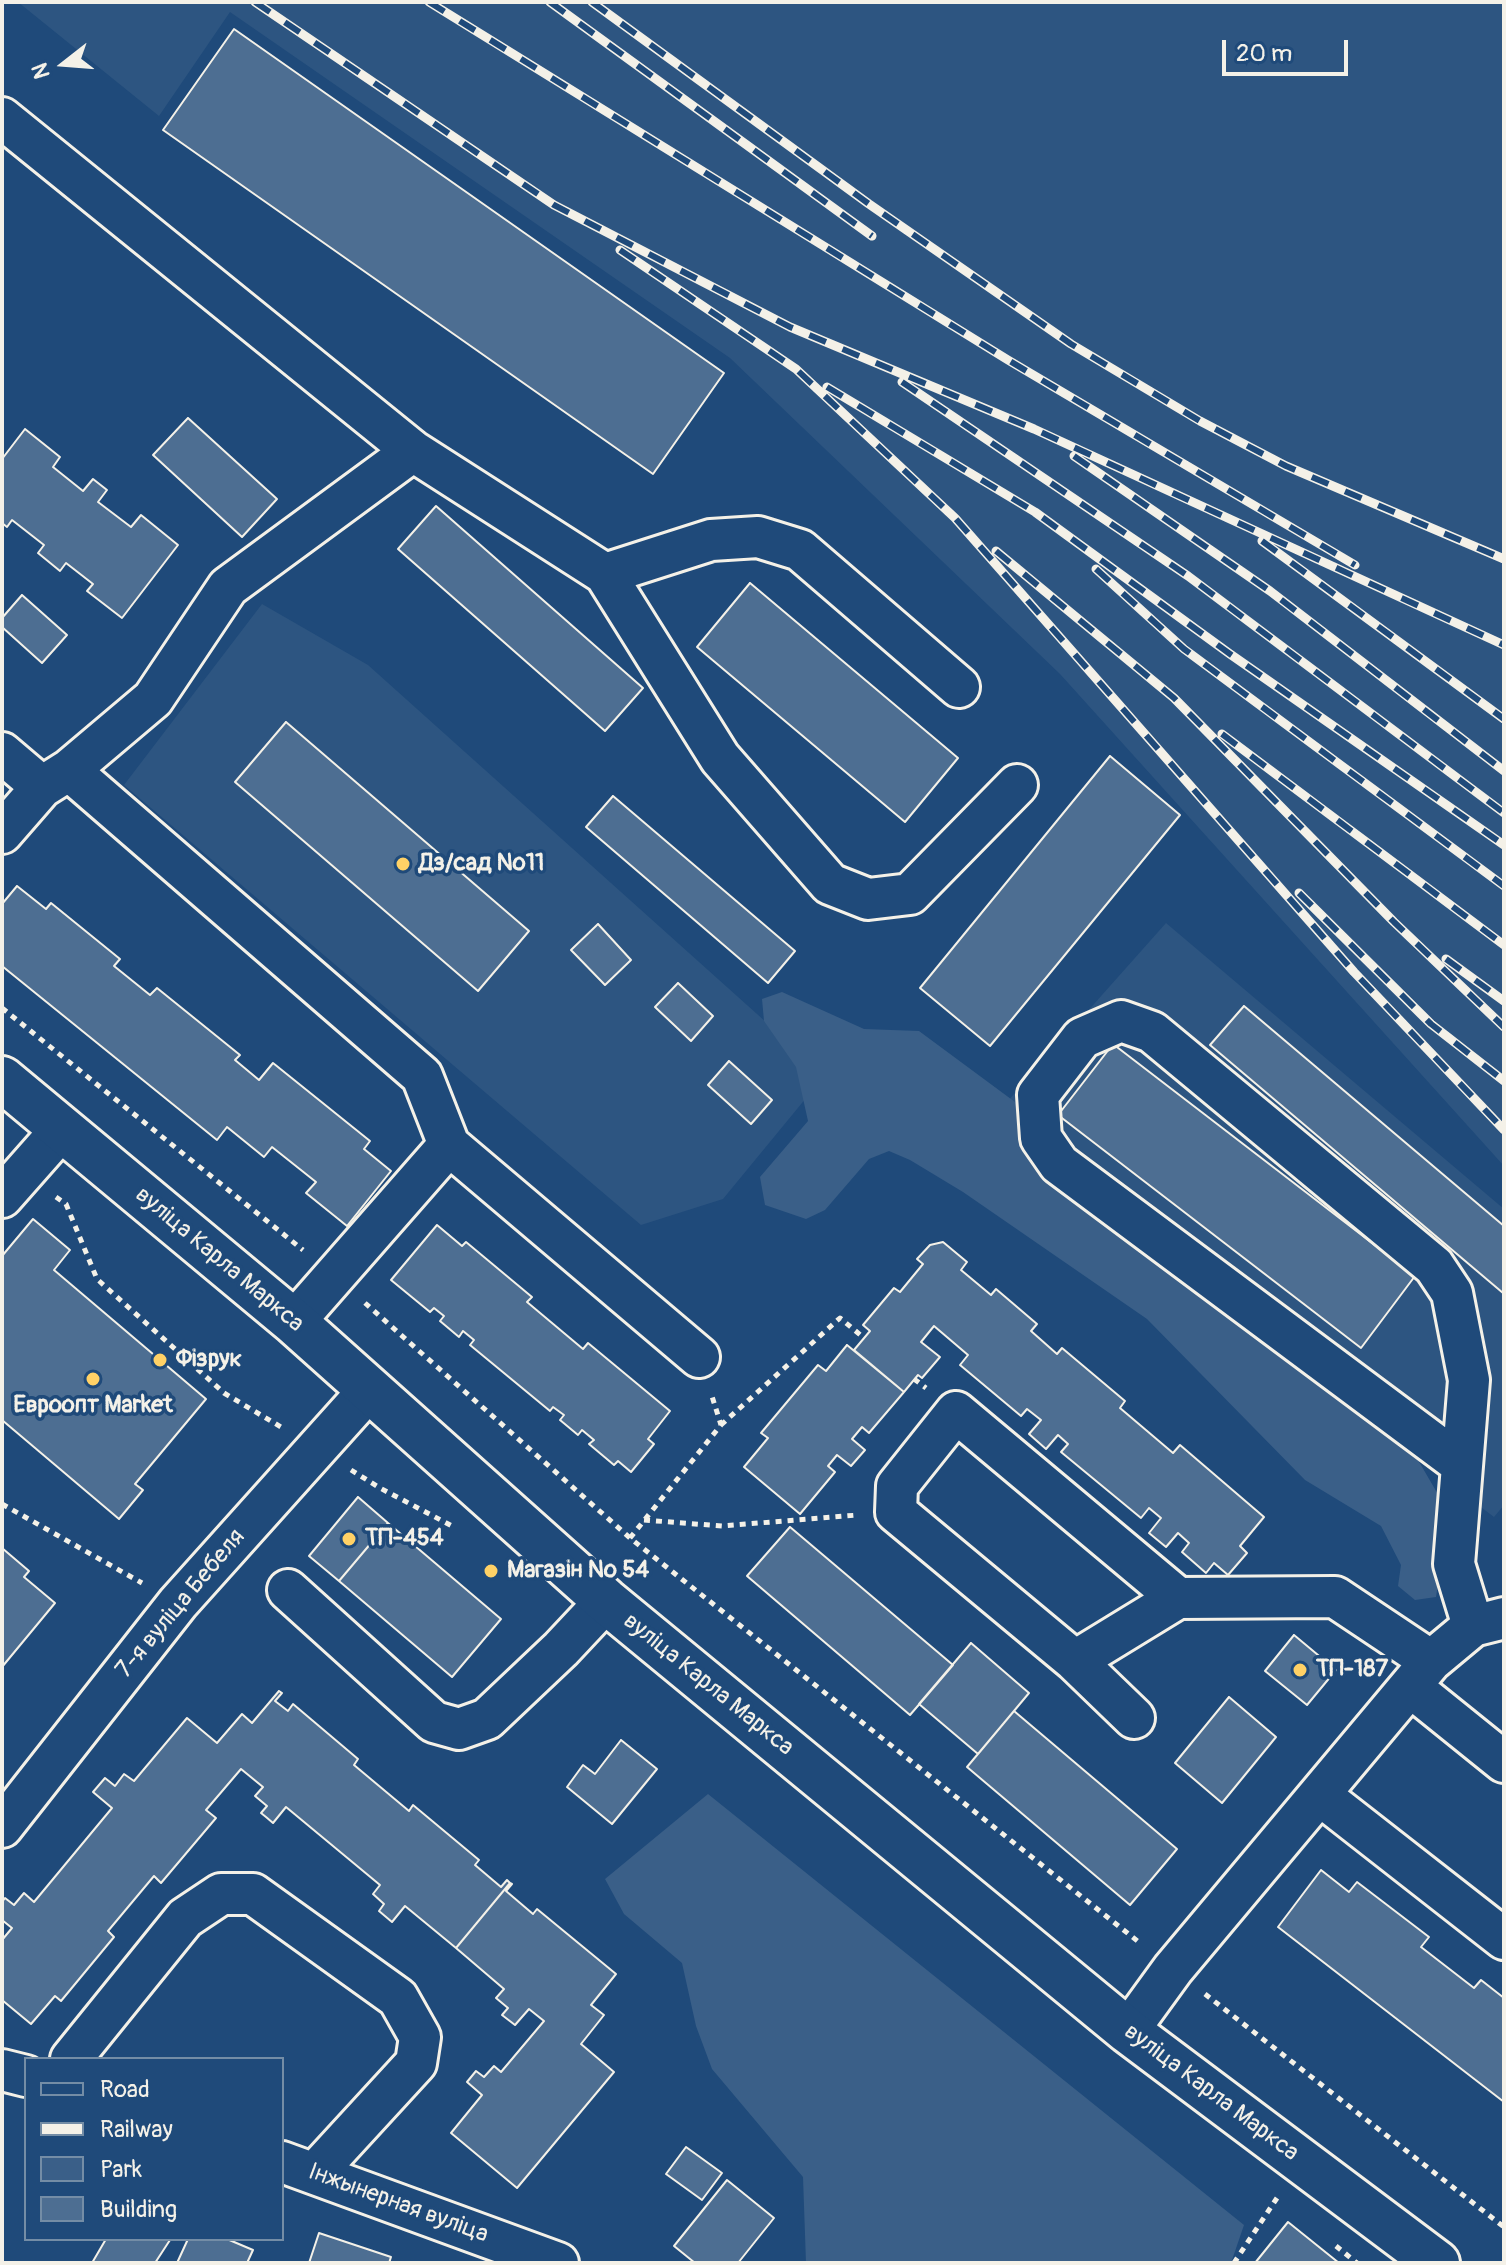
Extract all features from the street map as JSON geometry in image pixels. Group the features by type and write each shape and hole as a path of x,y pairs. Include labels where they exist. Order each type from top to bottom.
{"main road":[{"name":"вуліца Карла Маркса","path":"2,1079 294,1322 606,1601 1128,2031 1437,2263"}],"street":[{"path":"2,118 413,451 605,574 720,758 830,884 868,899 910,894 1017,785"},
{"path":"2,833 56,778 153,699 228,587 413,451"},
{"path":"605,574 711,540 758,537 800,550 959,687"},
{"path":"2,753 56,778 422,1076 449,1145 699,1357"},
{"path":"1128,2031 1173,1969 1421,1674 1488,1622 1454,1564 1469,1380 1452,1293 1434,1266 1152,1032 1121,1021 1082,1038 1038,1095 1041,1138 1059,1164 1461,1464"},
{"path":"14,1185 62,1129"},
{"path":"294,1322 449,1145"},
{"name":"7-я вуліца Бебеля","path":"2,1827 178,1603 370,1389"},
{"path":"1134,1718 1075,1661 896,1512 897,1486 956,1412 1178,1598"},
{"path":"288,1590 434,1722 459,1729 487,1719 606,1601"},
{"path":"1075,1661 1178,1598 1335,1597 1421,1674 1504,1762"},
{"path":"1320,1795 1504,1939"},
{"path":"73,2057 185,1918 221,1894 253,1894 398,1998 420,2037 416,2063 299,2168"},
{"path":"2,2070 24,2076"},
{"name":"Інжынерная вуліца","path":"299,2168 558,2263"}],"path":[{"path":"2,1008 335,1275 630,1538 1504,2227"},
{"path":"14,1185 66,1204 97,1279 224,1393 380,1488 464,1532"},
{"path":"630,1538 721,1425 840,1318 864,1338"},
{"path":"699,1357 721,1425"},
{"path":"2,1504 178,1603"},
{"path":"644,1520 722,1526 896,1512"},
{"path":"1234,2263 1277,2198"}],"shaded area":[{"path":"18,2 1504,2 1504,1166 1060,674 730,358 230,12 159,116"},
{"name":"Дз/сад №11","path":"262,604 368,665 825,1075 723,1199 641,1225 124,785"},
{"path":"1166,923 1504,1209 1504,1505 1494,1517 982,1130"}],"green space":[{"path":"782,992 864,1029 919,1031 1015,1102 1176,1247 1411,1438 1418,1460 1446,1508 1436,1597 1415,1600 1398,1586 1401,1565 1381,1526 1305,1480 1147,1319 963,1192 910,1160 889,1151 869,1159 825,1210 806,1219 765,1205 760,1177 808,1121 796,1067 764,1021 762,999"},
{"path":"708,1794 1244,2225 1231,2263 806,2263 803,2177 712,2069 696,2026 682,1963 624,1914 605,1879"}],"building":[{"path":"234,29 724,373 653,474 163,130"},
{"path":"188,418 277,499 242,537 153,455"},
{"path":"25,429 60,457 53,467 83,491 93,479 107,490 98,502 131,527 141,515 178,545 122,618 87,591 93,584 66,563 60,571 38,553 44,545 12,520 7,527 2,523 2,459"},
{"path":"436,506 643,688 605,731 398,549"},
{"path":"750,583 958,758 905,822 697,647"},
{"path":"22,595 67,635 42,663 2,627 2,618"},
{"path":"286,722 529,931 478,991 235,782"},
{"path":"1110,756 1180,815 990,1046 920,988"},
{"path":"613,796 795,951 768,983 586,827"},
{"path":"17,886 46,909 51,903 120,959 114,966 150,995 157,988 240,1055 235,1060 259,1080 273,1063 370,1141 364,1149 391,1171 347,1226 306,1193 316,1182 272,1147 264,1157 227,1127 217,1140 2,966 2,904"},
{"path":"598,924 631,960 605,985 571,950"},
{"path":"678,983 713,1016 691,1041 655,1007"},
{"path":"1244,1006 1504,1226 1503,1293 1210,1045"},
{"path":"1113,1044 1415,1276 1361,1348 1058,1115"},
{"path":"729,1061 772,1100 751,1124 708,1085"},
{"name":"Евроопт Market","path":"33,1219 70,1250 54,1270 206,1399 135,1484 143,1490 119,1519 2,1420 2,1256"},
{"path":"437,1225 462,1246 466,1242 532,1297 527,1302 583,1349 588,1343 670,1411 648,1439 654,1444 631,1472 618,1461 614,1465 589,1444 594,1440 582,1430 578,1435 560,1420 564,1415 553,1407 550,1411 470,1345 474,1340 463,1331 459,1337 440,1321 444,1316 434,1308 430,1312 391,1280"},
{"path":"943,1242 967,1262 961,1270 991,1295 996,1289 1037,1324 1031,1331 1057,1354 1062,1348 1125,1401 1120,1408 1173,1453 1180,1445 1264,1517 1240,1546 1247,1553 1228,1575 1214,1563 1206,1573 1182,1552 1189,1543 1178,1533 1166,1547 1149,1533 1161,1518 1149,1508 1141,1518 1061,1452 1068,1444 1058,1435 1046,1449 1029,1434 1041,1420 1027,1409 1021,1416 960,1365 968,1355 934,1326 921,1342 940,1357 922,1378 918,1375 904,1392 854,1350 870,1331 863,1325 894,1288 900,1292 923,1264 917,1259 930,1245"},
{"path":"847,1345 904,1392 869,1433 862,1427 852,1439 865,1450 851,1466 837,1455 828,1466 835,1472 800,1514 744,1467 768,1438 761,1433 818,1365 826,1371"},
{"name":"ТП-454","path":"358,1497 388,1523 339,1581 309,1556"},
{"path":"388,1523 501,1619 452,1677 339,1581"},
{"path":"790,1527 953,1665 910,1715 747,1576"},
{"path":"2,1548 29,1571 24,1577 55,1603 2,1667"},
{"name":"ТП-187","path":"1294,1635 1336,1670 1307,1705 1265,1671"},
{"path":"971,1643 1029,1693 978,1754 919,1704"},
{"path":"279,1691 282,1693 275,1701 288,1711 293,1704 358,1759 354,1765 409,1811 413,1805 479,1860 475,1865 501,1887 507,1880 510,1883 456,1948 405,1906 392,1922 379,1911 384,1904 373,1894 380,1885 286,1807 273,1823 261,1813 267,1806 255,1796 263,1787 241,1769 206,1810 216,1818 161,1883 154,1876 108,1931 114,1937 61,2001 55,1996 31,2024 2,2000 2,1940 12,1928 2,1920 2,1902 5,1898 14,1905 24,1893 34,1902 112,1808 93,1792 105,1778 115,1786 124,1774 134,1781 187,1718 217,1743 242,1714 252,1723"},
{"path":"1229,1697 1276,1737 1222,1803 1175,1763"},
{"path":"1014,1711 1177,1849 1130,1905 967,1767"},
{"path":"621,1740 657,1769 612,1824 567,1787 583,1765 595,1774"},
{"path":"1321,1870 1349,1892 1357,1882 1429,1937 1421,1947 1474,1988 1481,1980 1504,1998 1504,2102 1278,1927"},
{"path":"510,1883 506,1891 533,1914 537,1909 616,1974 591,2005 604,2015 581,2044 614,2072 517,2188 451,2133 482,2095 467,2082 476,2071 484,2077 494,2066 501,2072 544,2021 529,2009 515,2025 502,2015 508,2008 496,1998 504,1989 456,1948"},
{"path":"686,2147 722,2173 702,2200 666,2174"},
{"path":"727,2180 774,2218 738,2263 695,2263 674,2246"},
{"path":"1288,2222 1339,2263 1255,2263"},
{"path":"319,2233 391,2257 389,2263 309,2263"},
{"path":"105,2241 169,2241 155,2263 92,2263"},
{"path":"187,2241 232,2241 253,2250 247,2263 177,2263"}],"railway":[{"path":"255,2 554,205 790,327 1034,429 1504,645"},
{"path":"429,2 1008,360 1355,565"},
{"path":"550,2 872,236"},
{"path":"592,2 869,204 1071,344 1200,421 1286,466 1504,559"},
{"path":"620,250 796,369 955,518 1354,972 1504,1130"},
{"path":"902,382 1188,576 1504,813"},
{"path":"827,387 1035,512 1230,654 1504,845"},
{"path":"1074,456 1270,591 1504,771"},
{"path":"1262,541 1504,719"},
{"path":"996,551 1174,698 1394,922 1504,1027"},
{"path":"1096,569 1184,649 1504,886"},
{"path":"1222,734 1504,945"},
{"path":"1299,893 1431,1024 1504,1081"},
{"path":"1446,959 1504,1001"}],"place":[{"name":"Дз/сад №11","path":"403,864"},
{"name":"Фізрук","path":"160,1360"},
{"name":"Евроопт Market","path":"93,1379"},
{"name":"ТП-454","path":"349,1539"},
{"name":"Магазін № 54","path":"491,1571"},
{"name":"ТП-187","path":"1300,1670"}]}
